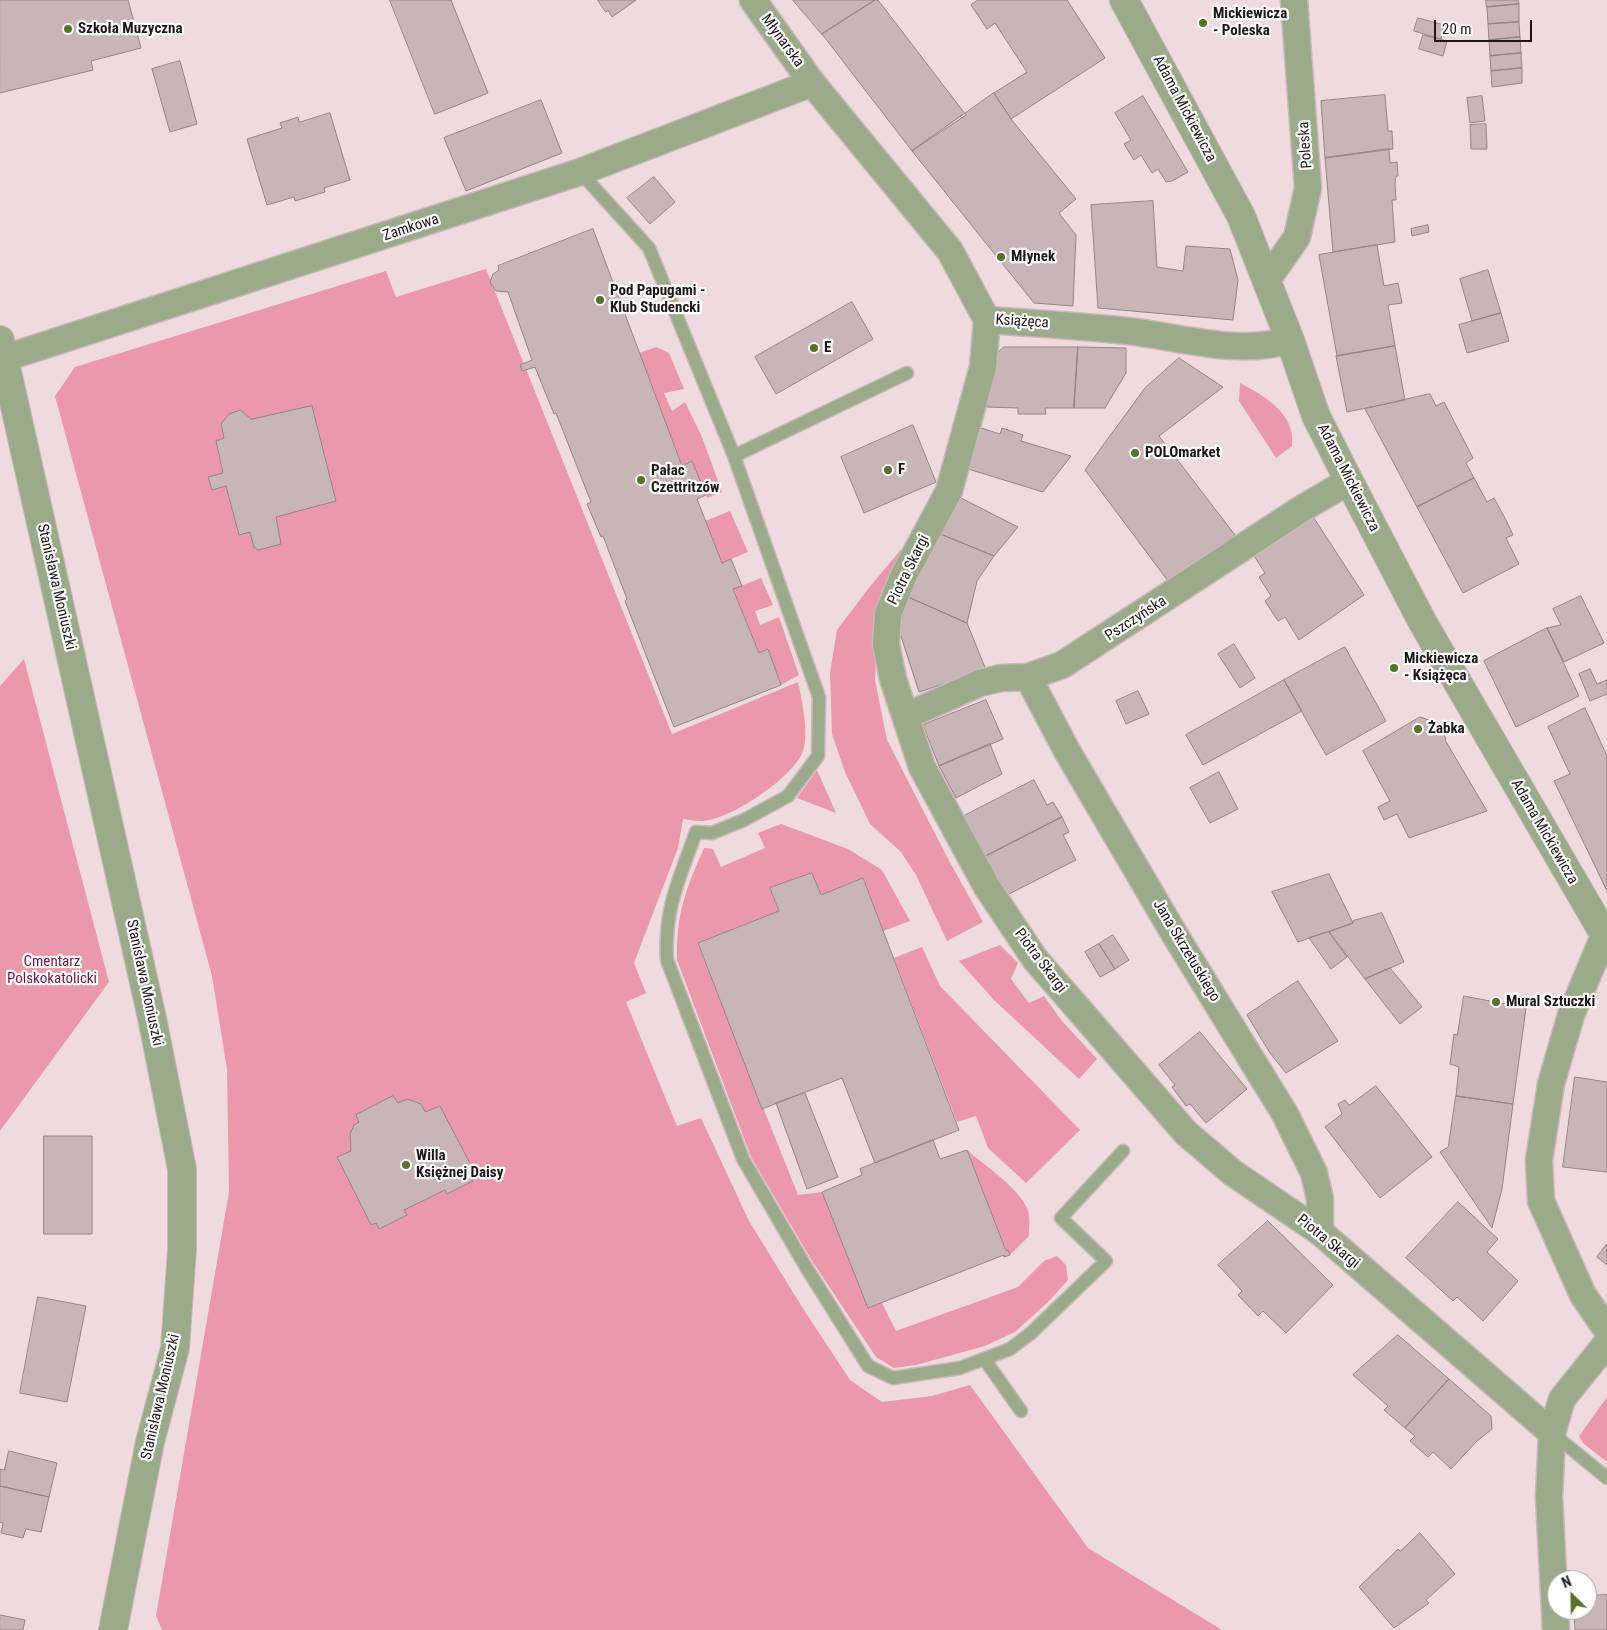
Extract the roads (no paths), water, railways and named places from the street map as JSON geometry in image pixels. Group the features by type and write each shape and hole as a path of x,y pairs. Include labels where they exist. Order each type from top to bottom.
{"street":[{"name":"Młynarska","path":"753,0 812,83"},
{"name":"Adama Mickiewicza","path":"1124,0 1241,216 1290,340 1316,416 1349,481 1423,623 1606,938"},
{"name":"Poleska","path":"1267,280 1297,237 1308,188 1294,0"},
{"name":"Zamkowa","path":"2,349 580,172 812,83"},
{"name":"Książęca","path":"812,83 950,251 987,320 1128,331 1238,347 1269,346 1290,340"},
{"name":"Piotra Skargi","path":"987,320 983,367 950,491 904,576 888,614 886,644 893,679 922,767 987,887 1035,960 1186,1133 1233,1173 1320,1232 1552,1433"},
{"name":"Stanisława Moniuszki","path":"2,349 152,1018 182,1169 182,1250 175,1348 150,1442 113,1630"},
{"name":"Pszczyńska","path":"906,716 980,683 1000,678 1028,677 1062,665 1303,508 1349,481"},
{"name":"Jana Skrzetuskiego","path":"1028,677 1067,751 1175,935 1285,1114 1314,1173 1320,1199 1320,1232"},
{"path":"1606,938 1571,1015 1551,1084 1539,1160 1541,1201 1583,1296 1607,1330"},
{"path":"1556,1630 1549,1497 1552,1433 1562,1399 1607,1343"}],"lane":[{"path":"580,172 649,248 734,456 819,697 818,756 788,796 744,820 712,833 696,832 669,907 665,934 667,960 744,1159 806,1267 868,1366 893,1378 930,1374 986,1360 1010,1349 1031,1333 1106,1261 1061,1218 1123,1151"},
{"path":"734,456 907,373"},
{"path":"986,1360 1021,1411"},
{"path":"1552,1433 1607,1478"}],"place":[{"name":"Mickiewicza - Poleska","path":"1203,23"},
{"name":"Szkoła Muzyczna","path":"68,29"},
{"name":"Młynek","path":"1001,257"},
{"name":"Pod Papugami - Klub Studencki","path":"600,300"},
{"name":"E","path":"814,348"},
{"name":"POLOmarket","path":"1135,453"},
{"name":"F","path":"888,470"},
{"name":"Pałac Czettritzów","path":"641,480"},
{"name":"Mickiewicza - Książęca","path":"1394,668"},
{"name":"Żabka","path":"1418,729"},
{"name":"Mural Sztuczki","path":"1496,1002"},
{"name":"Willa Księżnej Daisy","path":"406,1165"}],"park label":[{"name":"Cmentarz Polskokatolicki","path":"52,970"}]}
